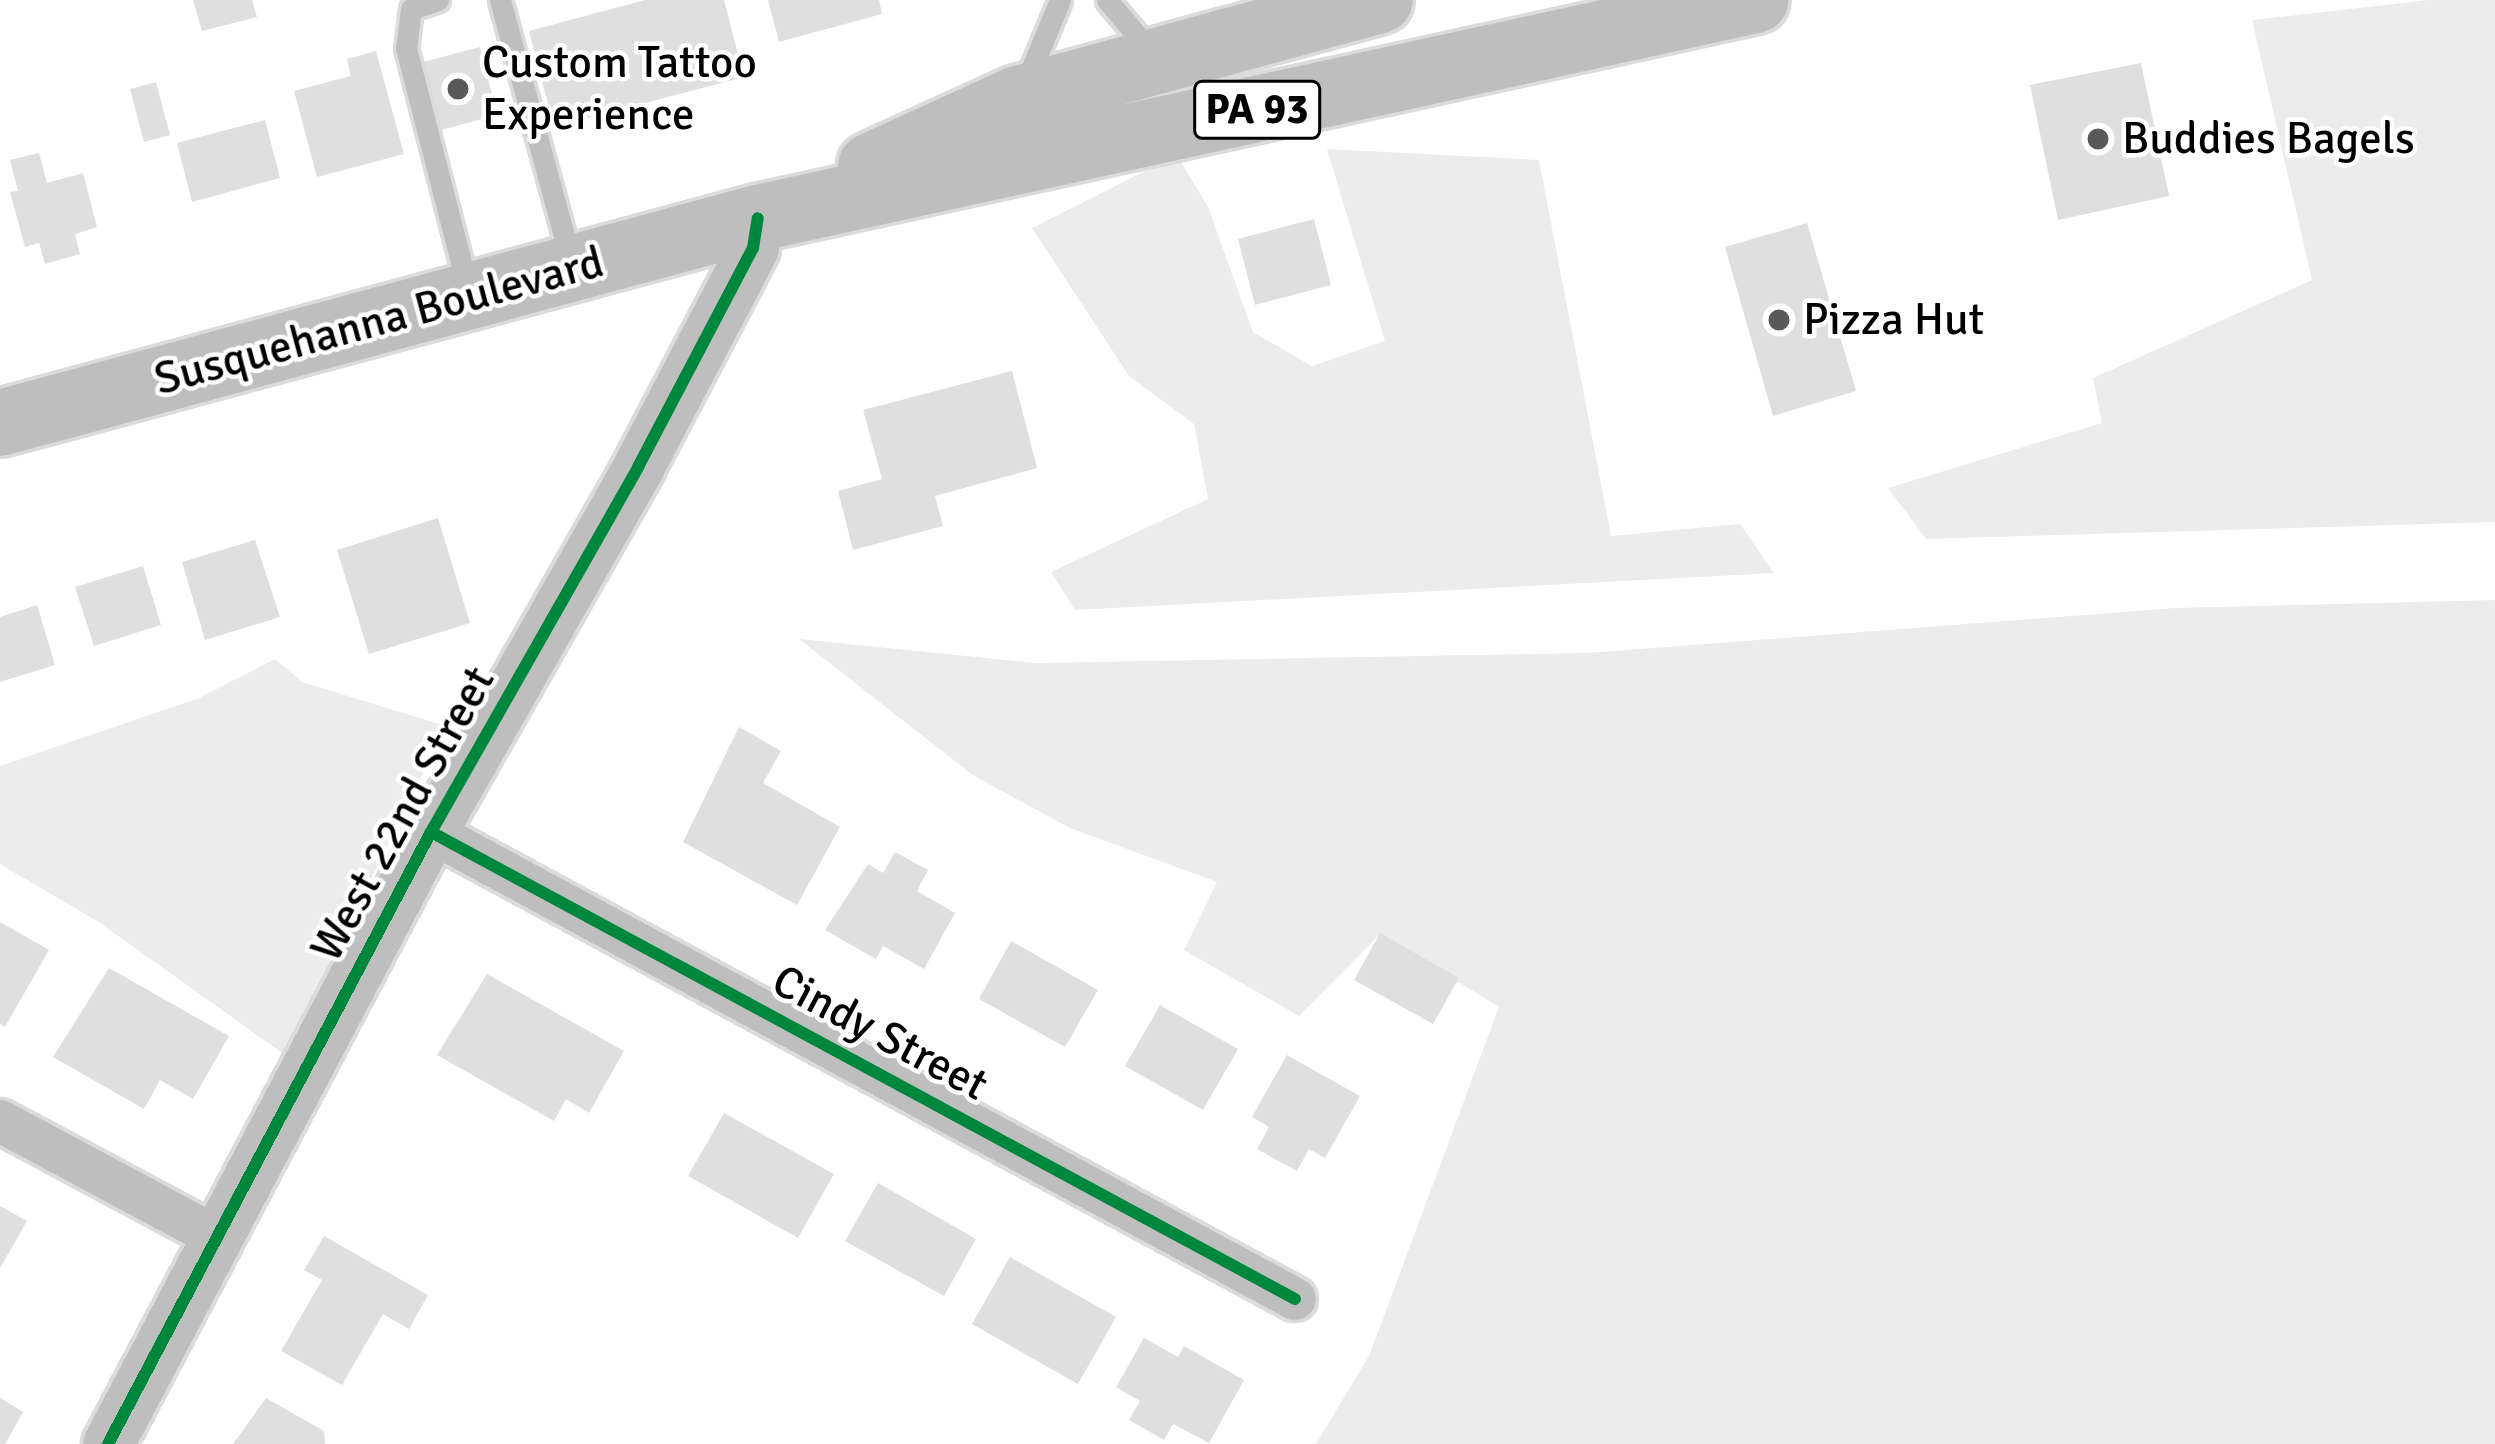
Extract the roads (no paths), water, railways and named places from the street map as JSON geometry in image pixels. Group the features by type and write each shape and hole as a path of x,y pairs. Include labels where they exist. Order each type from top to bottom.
{"highway":[{"name":"Susquehanna Boulevard","path":"758,218 1018,99 1156,58 1287,11 1380,0"},
{"name":"Susquehanna Boulevard","path":"0,423 758,218 1755,0"}],"street":[{"name":"West 22nd Street","path":"108,1444 220,1239 430,832 638,467 753,248 758,218"},
{"name":"Cindy Street","path":"430,832 1295,1299"},
{"path":"0,1121 220,1239"}],"lane":[{"path":"438,0 411,9 406,48 470,296"},
{"path":"500,0 572,268"},
{"path":"1018,99 1060,0"},
{"path":"1107,0 1156,58"}],"place":[{"name":"Custom Tattoo Experience","path":"458,89"},
{"name":"Buddies Bagels","path":"2098,139"},
{"name":"Pizza Hut","path":"1779,320"}]}
